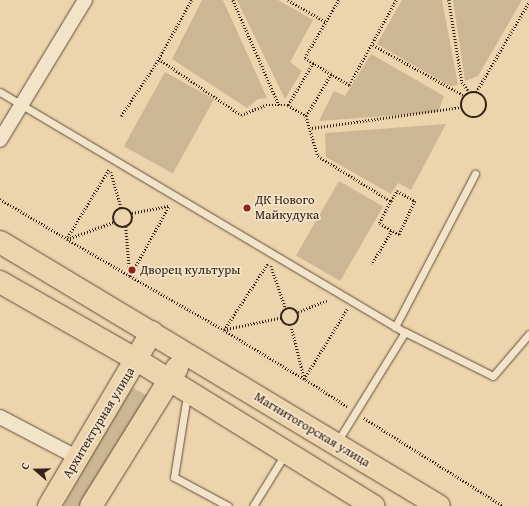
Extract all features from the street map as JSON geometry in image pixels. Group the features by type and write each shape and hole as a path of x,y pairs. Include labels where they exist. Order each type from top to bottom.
{"main road":[{"name":"Магнитогорская улица","path":"0,242 152,332 439,506"},
{"path":"0,282 169,379 285,454 373,506"},
{"path":"137,360 152,332"},
{"path":"91,506 186,354"},
{"name":"Архитектурная улица","path":"49,506 137,360"}],"street":[{"path":"0,140 21,103 85,0"},
{"path":"0,417 78,458"}],"lane":[{"path":"0,92 21,103 405,332 493,376 529,334"},
{"path":"395,326 475,174"},
{"path":"335,444 405,332"},
{"path":"187,391 174,477 228,506"},
{"path":"253,506 285,454"}],"path":[{"path":"120,116 159,59 192,0"},
{"path":"233,0 279,105"},
{"path":"288,0 326,22"},
{"path":"339,0 305,58 349,85 396,0"},
{"path":"449,0 462,82 470,93"},
{"path":"476,92 529,2"},
{"path":"372,45 465,96"},
{"path":"159,59 240,115 266,105 288,105 306,116 312,128 318,156 391,201"},
{"path":"288,105 313,63"},
{"path":"306,116 331,74"},
{"path":"461,107 465,96 476,92"},
{"path":"461,107 468,116 483,114 487,104 476,92"},
{"path":"312,128 461,107"},
{"path":"110,168 117,172"},
{"path":"110,168 121,208"},
{"path":"67,239 110,168"},
{"path":"397,191 415,201 399,235 392,231 380,223 397,191"},
{"path":"0,199 224,330 304,379 291,327 281,318"},
{"path":"163,202 169,206"},
{"path":"121,208 132,213 169,206"},
{"path":"130,276 169,206"},
{"path":"114,222 114,214 121,208"},
{"path":"130,276 126,228 132,222 132,213"},
{"path":"67,239 114,222 126,228"},
{"path":"372,264 392,231"},
{"path":"269,260 286,309 281,318 224,330 269,260"},
{"path":"286,309 298,312 331,299"},
{"path":"291,327 299,322 298,312"}],"shaded area":[{"path":"202,0 223,0 267,98 258,99 247,108 172,59"},
{"path":"237,0 278,0 313,20 290,62 302,71 285,99"},
{"path":"402,0 442,0 458,85 450,86 377,44"},
{"path":"453,0 522,0 478,76 465,81"},
{"path":"371,54 444,96 438,112 319,121 334,91 345,96"},
{"path":"165,72 214,99 173,173 124,146"},
{"path":"446,124 411,190 398,183 391,194 326,157 325,133"},
{"path":"339,181 383,206 340,281 296,255"},
{"path":"130,386 150,397 90,506 63,506"}],"place":[{"name":"ДК Нового Майкудука","path":"247,208"},
{"name":"Дворец культуры","path":"132,270"}]}
